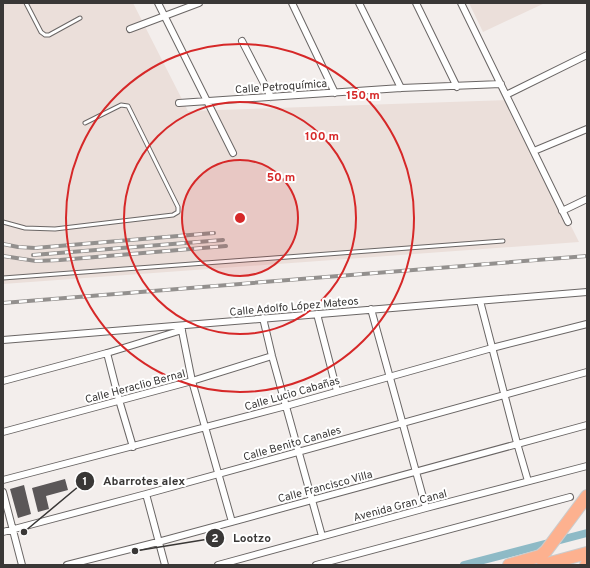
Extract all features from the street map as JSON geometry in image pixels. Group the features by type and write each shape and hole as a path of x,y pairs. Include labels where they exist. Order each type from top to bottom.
{"highway":[{"path":"509,565 540,556 546,551 587,496"},
{"path":"543,565 587,553"}],"street":[{"path":"158,3 232,154"},
{"path":"130,29 199,3"},
{"path":"292,3 335,93"},
{"path":"359,3 401,88"},
{"path":"416,3 456,87"},
{"path":"461,3 568,222"},
{"path":"242,41 271,97"},
{"path":"506,95 587,55"},
{"name":"Calle Petroquímica","path":"179,103 401,88 501,84"},
{"path":"534,151 587,129"},
{"path":"562,211 587,199"},
{"name":"Calle Adolfo López Mateos","path":"3,340 181,328 263,318 587,292"},
{"path":"480,300 528,481"},
{"path":"371,309 426,508"},
{"path":"317,314 337,391"},
{"path":"263,318 272,356 322,536"},
{"name":"Calle Lucio Cabañas","path":"3,480 133,447 492,348 587,324"},
{"path":"3,381 107,353 181,328 192,381 232,522"},
{"path":"107,353 133,447"},
{"name":"Calle Heraclio Bernal","path":"3,432 192,381 272,356"},
{"name":"Calle Benito Canales","path":"3,532 587,372"},
{"name":"Calle Francisco Villa","path":"67,565 158,542 587,425"},
{"name":"Avenida Gran Canal","path":"218,565 587,466"},
{"path":"3,492 22,565"},
{"path":"146,494 165,565"},
{"path":"316,565 570,497"}],"lane":[{"path":"26,3 44,35 49,35 80,18"},
{"path":"3,222 26,228 55,229 176,214 178,207 128,106 122,105 85,123"},
{"path":"3,278 503,242"}],"shaded area":[{"path":"3,3 133,3 188,111 508,100 579,242 3,284"},
{"path":"469,3 545,3 483,32"}],"building":[{"path":"65,479 68,490 46,496 49,509 38,512 32,488"},
{"path":"24,485 31,514 18,518 10,489"}],"waterway":[{"path":"464,565 587,533"}],"railway":[{"path":"3,244 35,248 214,233"},
{"path":"33,255 223,240"},
{"path":"3,256 36,261 60,260 226,246"},
{"path":"3,303 587,256"}],"place":[{"name":"Abarrotes alex","path":"24,532"},
{"name":"Lootzo","path":"135,551"}]}
